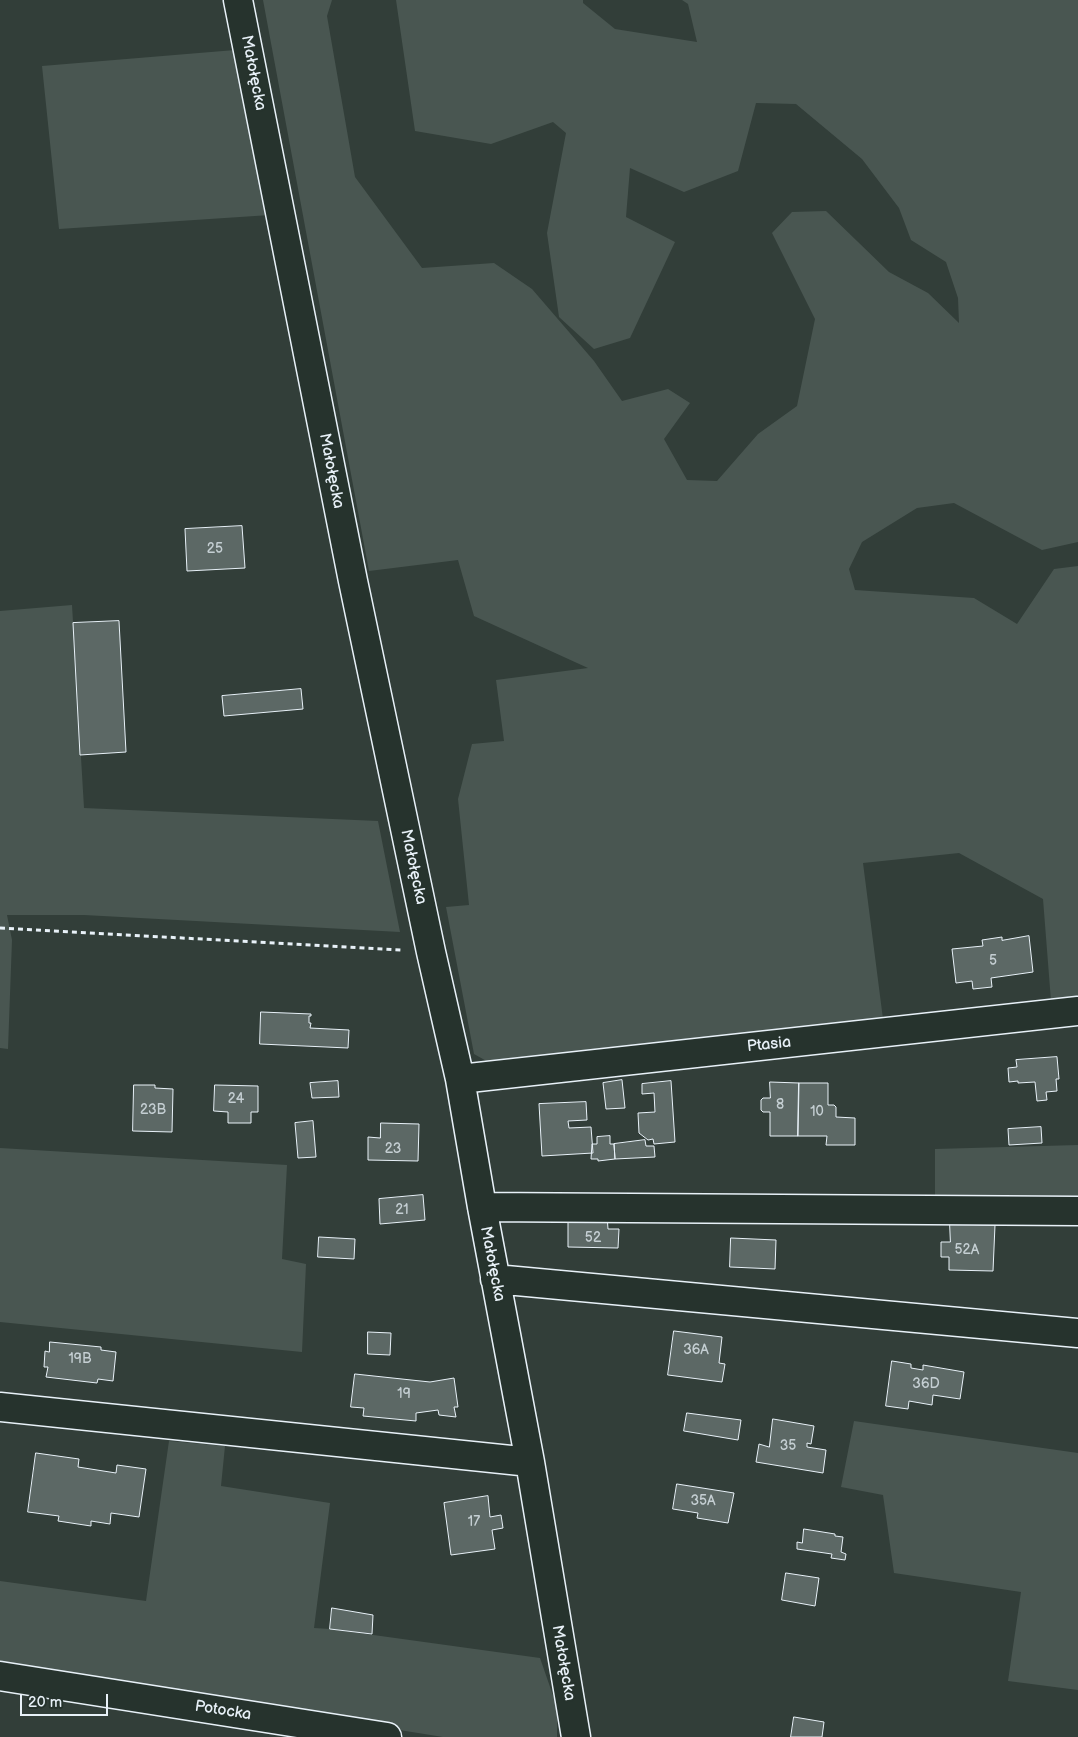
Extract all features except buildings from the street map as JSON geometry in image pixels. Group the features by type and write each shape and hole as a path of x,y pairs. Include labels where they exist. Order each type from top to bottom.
{"street":[{"name":"Małołęcka","path":"238,0 353,581 431,952 460,1079 495,1279 530,1462 576,1737"},
{"name":"Ptasia","path":"460,1079 1078,1011"},
{"path":"482,1207 1078,1210"},
{"path":"495,1279 1078,1333"},
{"path":"0,1407 530,1462"},
{"name":"Potocka","path":"0,1676 387,1737"}],"path":[{"path":"0,928 431,952"}],"shaded area":[{"path":"263,0 332,0 327,16 355,177 422,268 494,263 532,289 594,361 622,401 668,389 690,403 664,439 687,480 717,481 758,434 797,406 815,319 772,233 792,212 826,211 889,272 928,293 959,323 958,298 946,262 911,240 899,208 862,159 796,104 756,103 738,171 684,192 630,168 626,217 675,242 630,338 594,349 559,317 547,233 566,133 553,122 491,144 415,131 396,0 583,0 583,3 615,29 697,42 688,4 682,0 1078,0 1078,542 1042,550 954,503 917,508 862,542 849,569 855,590 974,598 1017,624 1054,569 1078,566 1078,998 1051,1001 1043,899 959,853 863,863 883,1019 490,1063 474,1054 446,907 469,905 458,799 472,744 504,741 496,680 588,668 474,616 458,560 369,571"},
{"path":"235,50 270,215 59,229 42,66"},
{"path":"72,605 84,808 378,821 400,932 84,915 7,915 12,940 8,1049 0,1048 0,611"},
{"path":"1078,1145 1078,1200 935,1200 935,1149"},
{"path":"0,1148 287,1165 282,1259 306,1264 302,1352 0,1322"},
{"path":"854,1421 1078,1453 1078,1690 1008,1681 1021,1592 894,1573 883,1495 841,1487"},
{"path":"169,1441 225,1446 221,1486 330,1503 314,1628 540,1658 557,1707 557,1737 443,1737 0,1666 0,1581 146,1601"}]}
